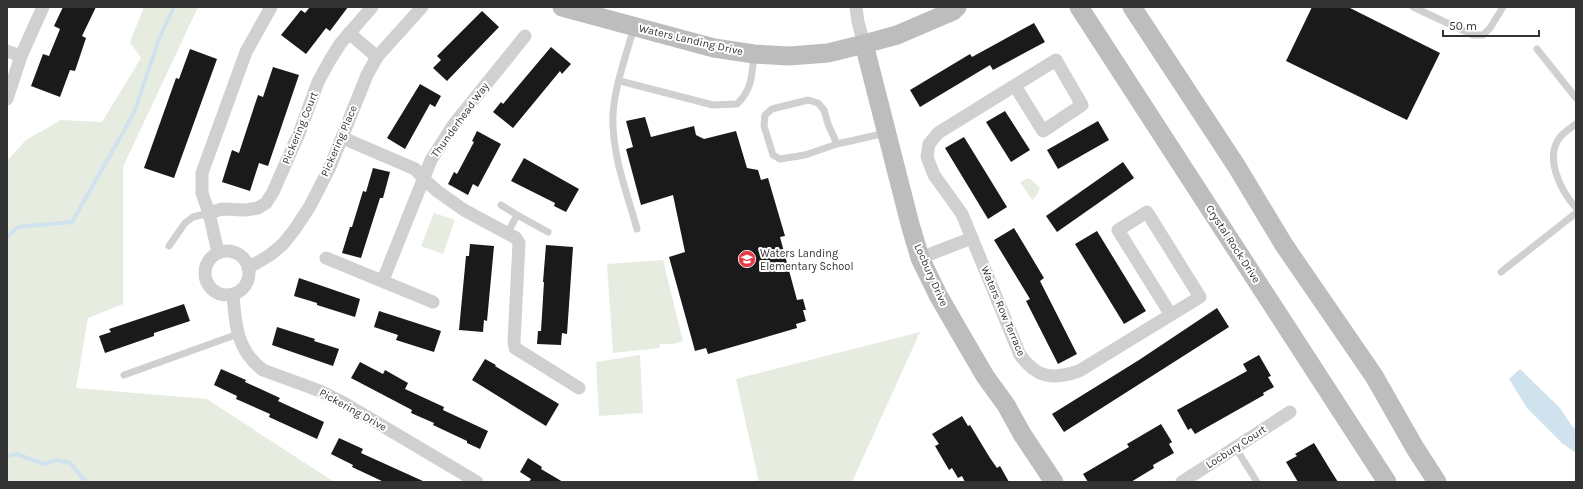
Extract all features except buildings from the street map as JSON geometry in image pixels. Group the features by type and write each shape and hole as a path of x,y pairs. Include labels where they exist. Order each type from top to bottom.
{"main road":[{"name":"Waters Landing Drive","path":"562,7 714,48 754,54 789,56 828,53 896,35 957,7"},
{"name":"Crystal Rock Drive","path":"1080,7 1386,482"},
{"path":"1132,7 1237,167 1284,245 1374,376 1415,448 1437,482"},
{"name":"Locbury Drive","path":"864,44 920,258 956,328 985,376 1006,405 1022,434 1054,482"}],"street":[{"path":"7,99 21,56 43,7"},
{"path":"218,252 209,213 202,193 202,173 246,52 271,7"},
{"name":"Pickering Court","path":"209,213 222,209 258,208 266,203 273,192 300,131 318,82 340,44 372,7"},
{"name":"Pickering Place","path":"248,268 270,255 283,244 295,229 310,206 343,138 360,92 377,57 422,7"},
{"path":"856,7 858,22 864,44"},
{"path":"349,34 377,57"},
{"name":"Thunderhead Way","path":"382,280 431,160 454,124 525,36"},
{"path":"7,51 21,56"},
{"name":"Waters Row Terrace","path":"1015,86 1043,131 1082,105 1056,60 938,133 929,144 927,157 934,175 962,214 1020,355 1028,366 1039,373 1050,377 1064,376 1079,371 1171,315 1200,296 1147,212 1118,230 1171,315"},
{"path":"343,138 415,169 424,179 464,210 516,238 519,243 514,342 515,348 579,388"},
{"path":"920,258 972,238"},
{"path":"231,251 237,253 246,262 248,268 247,281 239,291 233,294 220,293 213,290 205,277 207,262 218,252 231,251"},
{"path":"326,258 433,302"},
{"name":"Pickering Drive","path":"233,294 238,334 242,345 248,357 263,370 320,391 344,403 477,482"},
{"name":"Locbury Court","path":"1182,482 1290,412"}],"lane":[{"path":"1413,7 1472,35 1483,35 1490,28 1503,7"},
{"path":"634,27 620,81 613,117 615,146 637,229"},
{"path":"1537,49 1576,98"},
{"path":"620,81 713,105 737,104 745,97 750,85 754,54"},
{"path":"837,144 828,124 824,110 818,103 808,100 772,109 765,116 764,126 773,155 780,159 805,155 837,144 886,132"},
{"path":"1576,124 1561,136 1555,147 1554,161 1562,189 1576,208"},
{"path":"501,205 548,232"},
{"path":"169,246 185,223 193,217 209,213"},
{"path":"1501,272 1576,213"},
{"path":"507,234 518,215"},
{"path":"124,375 238,334"},
{"path":"1234,447 1257,482"}],"shaded area":[{"path":"144,7 198,7 123,167 123,304 88,318 76,388 207,399 334,482 7,482 7,161 26,140 61,120 102,122 141,58 130,42"},
{"path":"1029,178 1040,188 1037,195 1032,200 1020,182"},
{"path":"434,213 455,220 443,254 421,246"},
{"path":"663,260 683,341 673,344 660,344 659,348 613,353 607,264"},
{"path":"920,332 852,482 759,482 736,379"},
{"path":"640,355 643,413 599,416 596,362"}],"water":[{"path":"1520,369 1560,408 1572,426 1576,429 1576,453 1562,443 1527,408 1509,379"}],"waterway":[{"path":"7,237 18,227 72,222 134,113 159,39 174,7"},
{"path":"7,456 16,454 44,464 57,460 70,463 86,482"}],"place":[{"name":"Waters Landing Elementary School","path":"747,259"}]}
